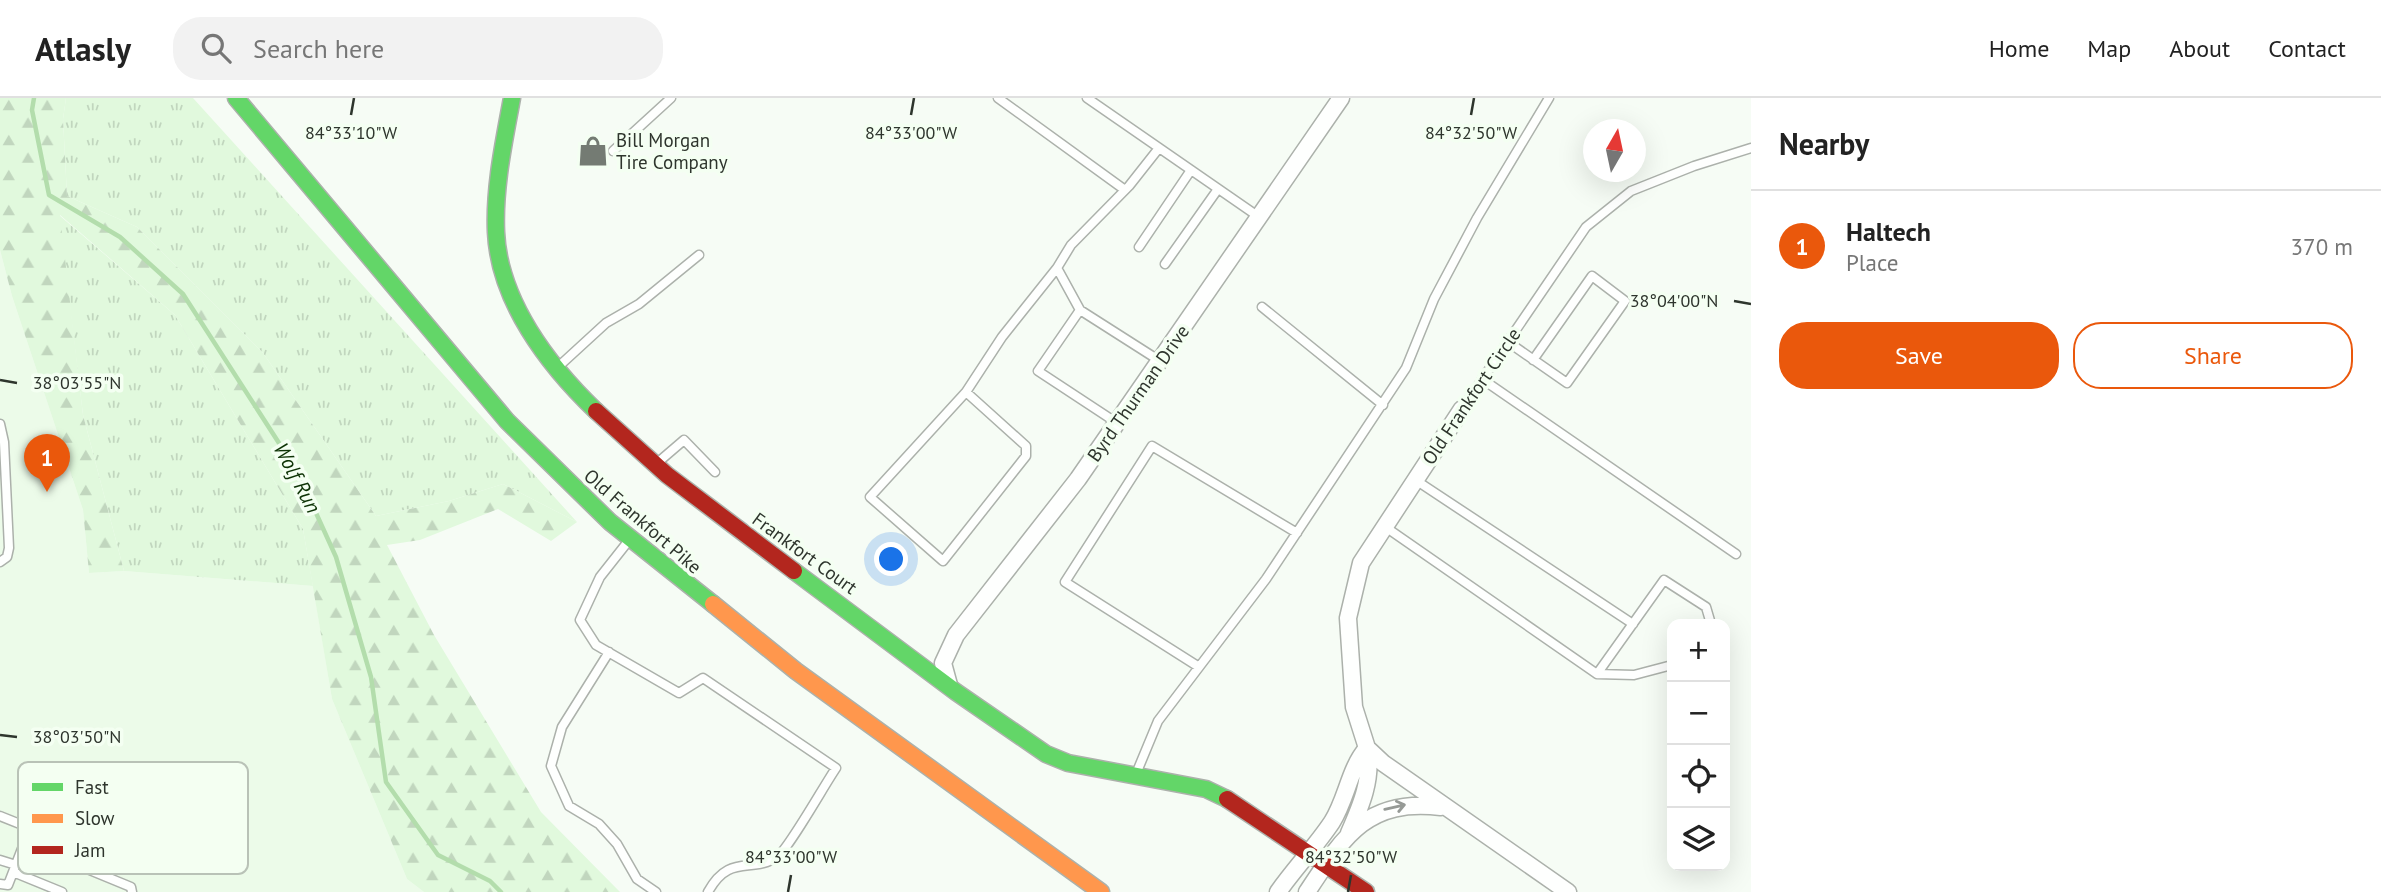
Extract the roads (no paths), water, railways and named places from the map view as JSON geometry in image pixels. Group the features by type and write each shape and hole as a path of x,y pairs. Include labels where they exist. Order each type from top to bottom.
{"street":[{"name":"Old Frankfort Pike","path":"236,98 507,421 562,478 630,539 796,671 1101,892"},
{"name":"Frankfort Court","path":"512,98 494,206 496,243 505,280 521,317 597,413 711,511 956,692 1046,754 1090,769 1206,789 1231,801 1366,892"},
{"name":"Byrd Thurman Drive","path":"950,685 943,663 956,635 1078,479 1341,98"},
{"name":"Old Frankfort Circle","path":"1346,837 1367,783 1370,763 1354,707 1348,618 1361,563 1462,409"},
{"path":"1278,892 1331,823 1347,790 1352,770 1367,748 1445,807 1568,892"},
{"path":"1307,892 1346,837 1382,810 1413,803 1445,807"}],"lane":[{"path":"613,152 671,98"},
{"path":"998,98 1125,190"},
{"path":"1087,98 1259,217"},
{"path":"1135,777 1158,721 1297,533 1406,368 1434,299 1477,218 1549,98"},
{"path":"966,392 1026,446 1026,456 943,561 870,497 966,392 997,345 1057,268 1070,245 1125,190 1159,148"},
{"name":"Old Frankfort Circle","path":"1462,409 1586,228 1631,191 1694,166 1751,148"},
{"path":"1139,247 1191,170"},
{"path":"1165,264 1218,189"},
{"path":"558,367 606,323 639,304 699,255"},
{"path":"1057,268 1080,310 1160,361"},
{"path":"1508,342 1533,360 1567,383 1625,301 1592,276 1533,360"},
{"path":"1262,307 1383,405"},
{"path":"1080,310 1038,371 1117,423"},
{"path":"1482,379 1736,554"},
{"path":"0,424 4,442 9,548 7,557 0,562"},
{"path":"656,464 684,440 715,472"},
{"path":"1199,667 1065,582 1152,446 1297,533"},
{"path":"1414,480 1633,624"},
{"path":"1384,526 1597,674 1634,676 1667,666"},
{"path":"630,539 600,577 580,620 596,645 679,693 703,678 836,768 778,856 757,864 736,864 715,880 709,892"},
{"path":"1597,674 1664,580 1706,607 1710,619"},
{"path":"609,653 562,727 551,766 569,806 599,824 617,844 637,879 656,892"},
{"path":"0,816 18,823"},
{"path":"0,884 8,885 18,859"},
{"path":"0,860 18,871"},
{"path":"24,874 62,892"},
{"path":"99,874 131,887 132,892"}],"waterway":[{"name":"Wolf Run","path":"34,98 32,110 49,195 120,237 183,294 297,471 336,557 371,677 386,782 438,855 490,881 501,892"}],"place":[{"name":"Bill Morgan Tire Company","path":"593,151"},
{"name":"Haltech","path":"47,492"}]}
